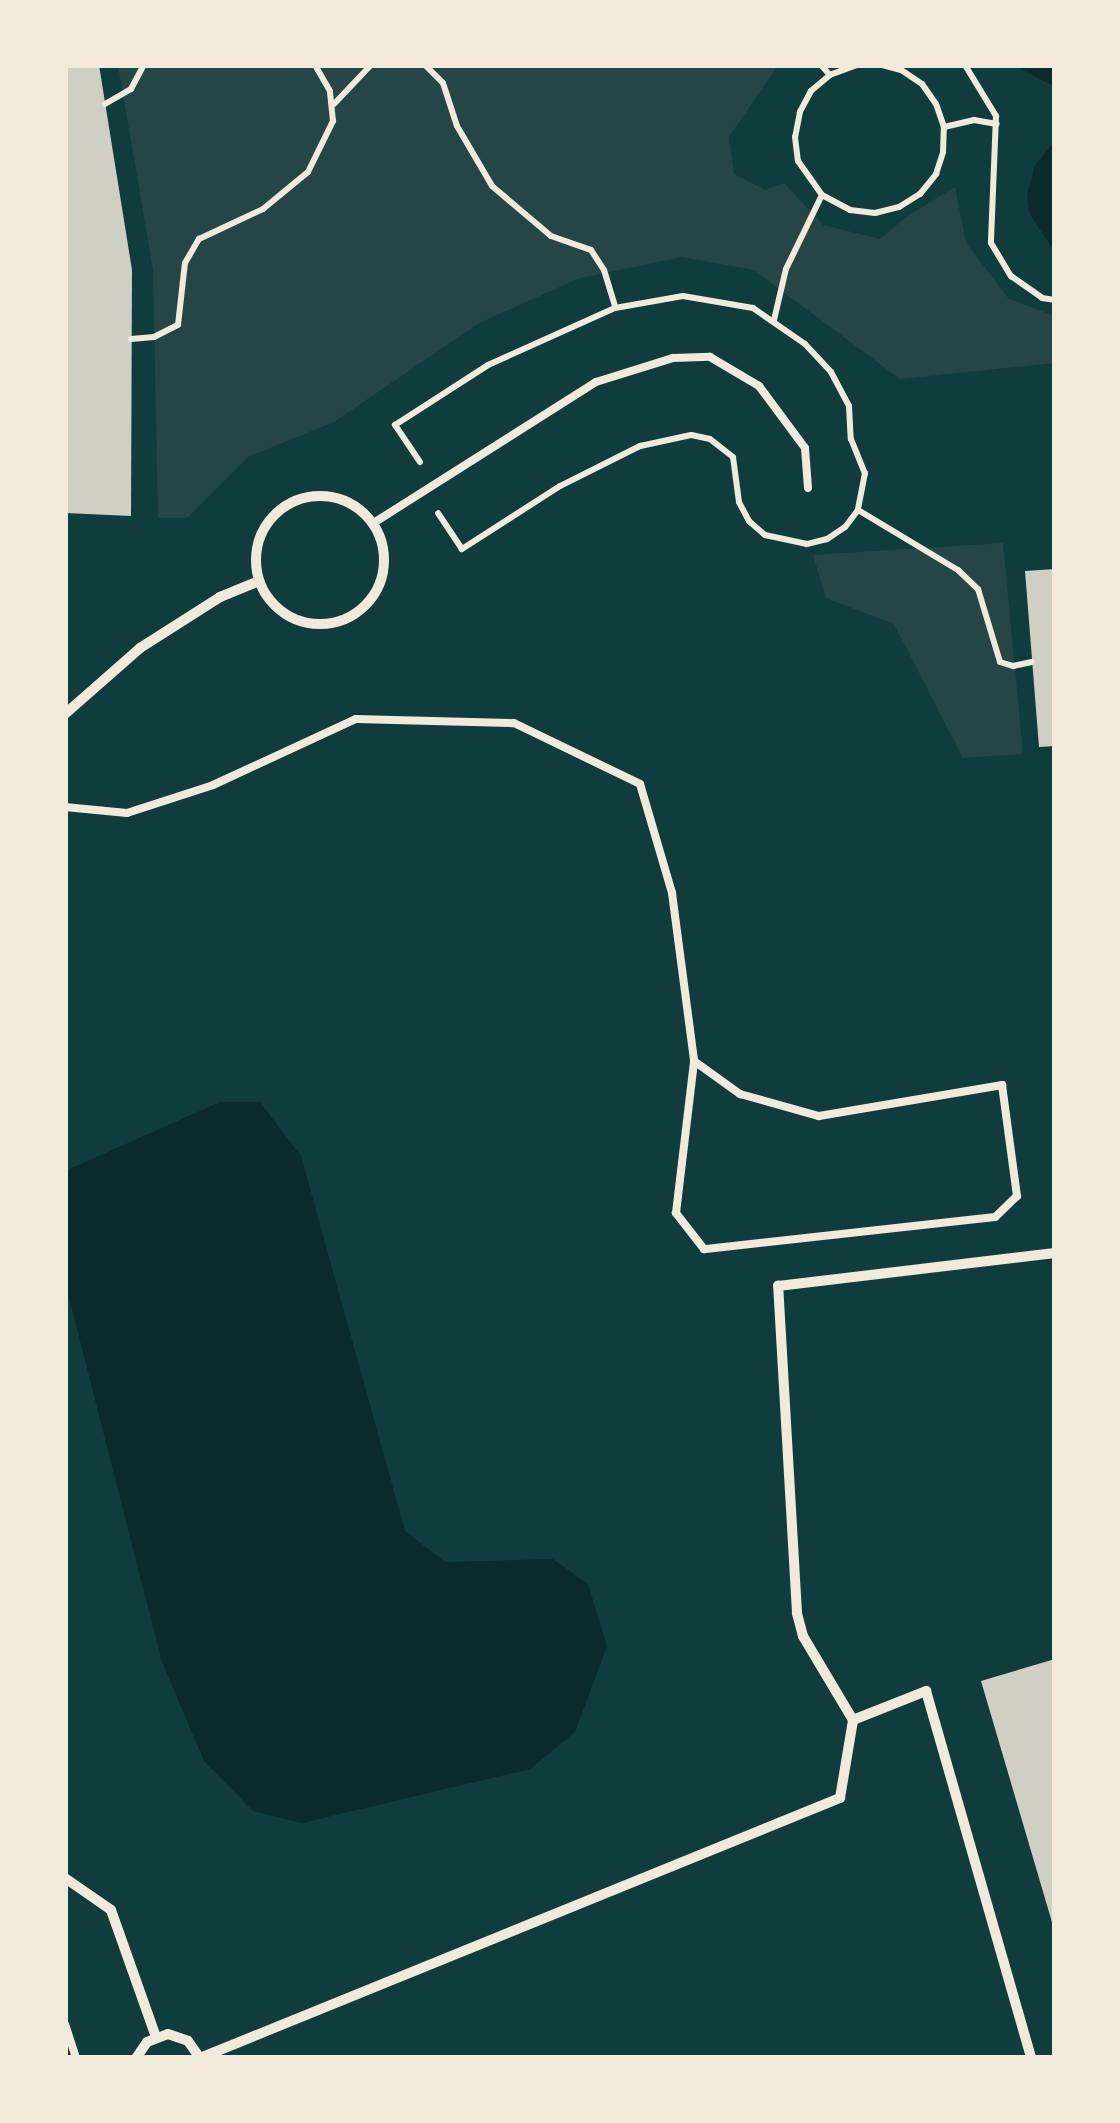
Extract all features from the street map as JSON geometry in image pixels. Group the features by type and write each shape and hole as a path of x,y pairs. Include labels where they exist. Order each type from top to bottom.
{"street":[{"path":"328,496 348,502 372,524 385,553 383,574 362,610 324,625 303,622 269,600 259,581 255,560 259,539 286,506 306,497 328,496"},
{"path":"65,714 140,648 220,598 259,581"},
{"path":"136,2058 156,2036 178,2036 200,2058 840,1798 853,1720 803,1636 797,1613 778,1286 1055,1253"},
{"path":"853,1720 926,1691 1031,2058"},
{"path":"65,1878 111,1910 156,2036"}],"lane":[{"path":"372,524 596,382 673,358 710,356 759,386 787,418 805,448 808,488"},
{"path":"65,807 127,813 213,784 356,720 514,724 640,784 672,893 694,1061 676,1213 704,1249 995,1216 1017,1196 1002,1085 819,1116 740,1094 694,1061"},
{"path":"65,2024 76,2058"}],"path":[{"path":"104,104 130,89 144,65"},
{"path":"131,339 154,337 178,325 189,250 212,230 263,209 302,181 326,142 334,105 366,66 378,65"},
{"path":"425,65 443,83 457,126 492,186 551,236 592,250 604,270 615,308"},
{"path":"821,65 830,75"},
{"path":"858,65 830,75 811,91 800,112 795,137 798,161 822,195 850,210 874,212 899,207 920,194 936,174 943,152 944,127 936,104 922,84 882,65"},
{"path":"964,65 996,124 991,243 1011,276 1042,298 1055,300"},
{"path":"321,67 334,105"},
{"path":"944,127 974,120 996,124"},
{"path":"774,320 786,269 822,195"},
{"path":"424,492 462,548 560,486 622,454 692,435 710,439 732,458 739,502 750,521 766,535 785,543 817,542 845,526 858,510 865,473 851,439 848,406 831,372 774,320 753,308 683,296 615,308 488,365 395,425 434,485"},
{"path":"858,510 958,570 978,589 1000,662 1013,666 1032,662"}],"shaded area":[{"path":"118,65 778,65 729,137 734,174 765,190 784,183 823,225 880,239 906,217 955,187 966,243 1009,299 1055,316 1055,363 900,379 754,270 682,257 580,278 479,323 334,422 248,457 187,518 158,518 153,270"},
{"path":"1017,65 1055,65 1055,87 1021,69"},
{"path":"1055,141 1055,252 1029,213 1027,195 1035,165"},
{"path":"1003,543 1023,754 963,758 894,624 826,598 813,555"},
{"path":"220,1102 260,1102 301,1156 405,1531 445,1562 553,1559 588,1584 607,1646 575,1732 530,1769 302,1823 253,1811 204,1761 162,1662 65,1282 65,1171"}],"building":[{"path":"65,65 99,65 132,270 131,516 65,513"},
{"path":"1055,569 1055,746 1039,747 1025,571"},
{"path":"1055,1659 1055,1929 1054,1929 981,1681"}]}
